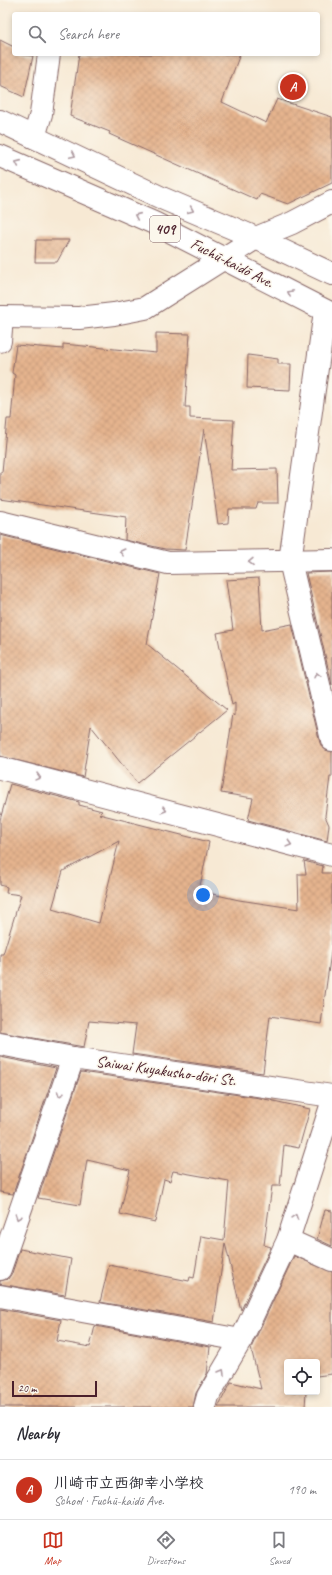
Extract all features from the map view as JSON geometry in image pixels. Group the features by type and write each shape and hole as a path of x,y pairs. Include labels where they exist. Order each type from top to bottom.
{"main road":[{"path":"34,137 41,114 49,56"},
{"name":"Fuchū-kaidō Ave.","path":"0,121 164,199 256,238 332,274"},
{"name":"Fuchū-kaidō Ave.","path":"0,156 154,223 328,312"},
{"path":"0,341 1,317 79,318 114,314 145,308 256,238 292,223 332,202"},
{"path":"328,312 290,561 332,740"},
{"path":"0,522 168,563 332,560"},
{"path":"0,768 332,855"},
{"name":"Saiwai Kuyakusho-dōri St.","path":"0,1044 73,1058 332,1096"},
{"path":"0,1269 73,1058"},
{"path":"205,1407 208,1396 240,1340 288,1240 332,1104"},
{"path":"288,1240 332,1260"},
{"path":"0,1296 240,1340"}],"building":[{"path":"0,40 12,46 12,56 33,56 24,97 0,86"},
{"path":"79,56 239,56 222,102 266,123 277,99 332,117 332,183 288,204 260,194 257,200 109,134 110,132 70,116"},
{"path":"36,240 69,240 57,262 35,262"},
{"path":"156,333 190,334 185,407 190,407 190,418 234,420 231,470 277,469 278,503 258,503 256,509 229,509 228,523 218,524 204,429 185,550 165,549 125,540 126,517 0,499 0,472 2,472 7,419 11,419 15,375 12,373 16,345 63,349 63,344 156,353"},
{"path":"248,355 278,359 278,364 291,364 290,390 247,388"},
{"path":"0,535 160,574 147,644 227,710 137,783 91,726 83,777 0,756"},
{"path":"332,572 332,685 306,573"},
{"path":"259,578 262,630 292,624 320,743 323,749 332,752 332,777 330,777 325,816 329,825 327,841 248,820 253,798 221,793 233,714 235,716 235,703 232,705 217,633 233,630 226,580"},
{"path":"10,784 79,802 79,805 102,811 99,814 209,842 199,891 239,900 299,909 298,874 306,874 304,861 323,866 322,873 332,873 332,945 321,1024 270,1016 263,1073 132,1054 136,1025 89,1021 84,1047 0,1032 0,954 3,954 21,895 6,893 7,887 0,885 0,820","holes":["119,841 99,923 52,909 63,871"]},
{"path":"0,1057 56,1068 13,1194 0,1192"},
{"path":"81,1072 260,1098 310,1109 299,1148 284,1145 280,1186 272,1186 264,1245 271,1247 241,1310 225,1243 214,1322 100,1302 109,1265 189,1281 190,1277 194,1278 201,1236 224,1240 229,1181 173,1171 170,1181 164,1179 155,1222 120,1214 130,1170 87,1160 80,1205 38,1198"},
{"path":"325,1210 332,1211 332,1246 317,1239"},
{"path":"20,1249 71,1259 65,1295 0,1284 0,1281 8,1279 12,1273"},
{"path":"294,1256 332,1272 332,1374 320,1376 320,1359 284,1359 284,1395 306,1395 305,1407 218,1407 231,1382 261,1389 251,1348"},
{"path":"0,1309 61,1320 57,1341 90,1347 95,1326 210,1347 207,1374 196,1393 193,1407 0,1407"}],"place":[{"name":"川崎市立西御幸小学校","path":"293,87"}]}
